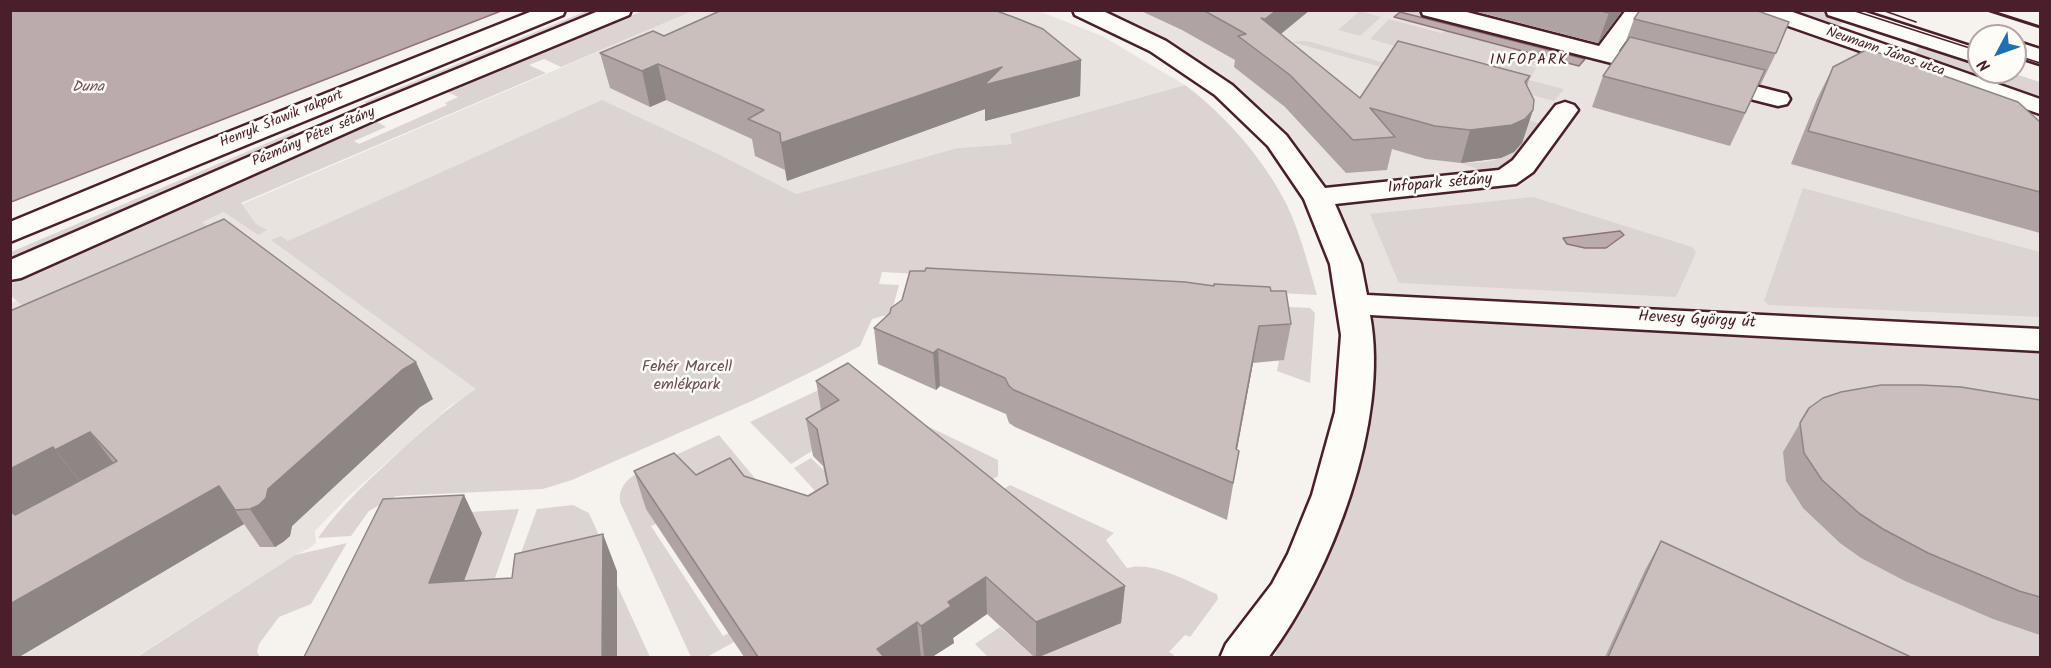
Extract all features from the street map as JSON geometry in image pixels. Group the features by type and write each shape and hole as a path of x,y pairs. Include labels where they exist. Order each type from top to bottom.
{"street":[{"name":"Henryk Sławik rakpart","path":"10,233 200,153 555,10"},
{"name":"Pázmány Péter sétány","path":"10,271 362,117 621,10"},
{"path":"1083,10 1157,45 1192,66 1260,121 1282,144 1318,197 1329,218 1348,273 1354,304 1358,372 1352,426 1338,477 1297,578 1278,610 1242,657"},
{"path":"1431,10 1778,99"},
{"path":"1605,54 1637,10"},
{"name":"Neumann János utca","path":"1765,10 2040,107"},
{"path":"1836,10 1967,53"},
{"path":"1898,10 1967,33"},
{"name":"Infopark sétány","path":"1318,197 1506,178 1523,166 1565,110"},
{"name":"Hevesy György út","path":"1354,304 2040,340"}],"shaded area":[{"path":"693,11 1039,11 1102,36 1185,85 1011,134 1013,144 957,148 796,194 450,406 348,497 315,531 316,543 310,548 295,555 136,657 11,658 11,303"},
{"path":"1097,11 1762,11 2040,109 2040,347 1406,313 1375,316 1362,280 1289,141"}],"green space":[{"path":"589,10 599,11 367,104 364,102"},
{"path":"642,11 693,11 561,67 544,59 529,65 546,73 241,203 256,224 267,230 258,235 224,212 202,222 225,240 40,320 11,296 10,284 376,121 386,127 354,141 359,144 447,105 445,103 458,97 446,91"},
{"path":"1360,11 1381,17 1360,36 1338,30"},
{"path":"1401,11 1415,11 1589,55 1585,59"},
{"path":"1787,11 1819,11 1847,20 1836,27"},
{"path":"1389,19 1441,33 1446,31 1545,57 1537,66 1493,54 1481,70 1370,39"},
{"path":"1305,41 1466,86 1463,90 1292,42"},
{"path":"1922,44 1967,58 1967,76 1900,53 1915,51"},
{"path":"1503,58 1536,68 1529,80 1564,89 1554,101 1483,82"},
{"path":"2027,78 2040,82 2040,102 1989,84 2027,84"},
{"name":"Fehér Marcell emlékpark","path":"1185,85 1229,124 1266,170 1286,203 1295,225 1317,295 882,272 879,284 899,285 891,314 872,319 860,346 754,400 572,480 543,489 396,496 369,511 351,536 318,538 347,503 400,451 437,418 476,389 271,240 281,236 288,241 602,100 718,154 796,194 957,148 1012,144 1010,134"},
{"path":"1514,115 1543,125 1516,163 1492,174 1461,163 1478,163 1503,158 1517,149 1522,143"},
{"path":"293,132 296,134 11,259 11,252"},
{"path":"1803,188 2040,252 2040,317 1769,305 1764,301"},
{"path":"1533,197 1692,247 1696,252 1676,297 1400,283 1370,214"},
{"path":"927,288 1310,308 1315,313 1310,383 1277,371 1279,360 1284,360 1280,326"},
{"path":"1406,313 2040,347 2040,657 1273,658 1295,616 1369,326 1375,316"},
{"path":"825,387 841,433 791,464 750,422"},
{"path":"869,398 998,460 998,476 977,490"},
{"path":"719,435 758,482 651,526 723,636 729,633 734,642 707,657 691,657 620,502 620,493 629,479 637,473"},
{"path":"811,458 847,492 827,504 794,468"},
{"path":"1010,485 1114,533 1106,540 1127,568 1137,566 1161,570 1217,594 1218,599 1190,637 1185,635 1169,652 1174,655 1172,657 1039,657 1120,623 984,502"},
{"path":"573,505 589,513 615,572 497,618 537,509"},
{"path":"519,509 486,604 456,602 454,513"},
{"path":"347,543 311,604 279,617 259,644 257,652 260,657 137,657 295,555"},
{"path":"617,585 650,657 617,657"},
{"path":"1000,627 1034,657 988,657 975,644"}],"water":[{"name":"Duna","path":"11,10 501,10 501,11 11,202"},
{"path":"1400,12 1585,59 1579,66 1394,17"},
{"path":"1620,231 1624,235 1606,248 1585,248 1567,244 1563,238"}],"building":[{"path":"722,10 994,10 1043,29 1081,60 984,85 1002,67 781,143 780,133 748,119 764,110 658,64 642,71 600,53 653,31 664,36"},
{"path":"1203,10 1277,10 1265,19 1261,18 1360,98 1398,41 1530,76 1525,82 1534,100 1533,110 1525,119 1512,125 1470,130 1435,126 1370,108 1395,137 1353,140 1290,75 1238,36 1246,34"},
{"path":"1640,10 1755,10 1789,22 1776,53 1773,53 1634,19"},
{"path":"1630,37 1765,70 1745,113 1603,76"},
{"path":"1868,49 2018,102 2040,122 2040,192 1808,131 1833,67"},
{"path":"224,219 416,362 402,370 268,489 266,498 259,505 250,509 235,510 219,486 10,604 10,511 15,515 117,461 90,432 55,450 53,447 10,469 10,311"},
{"path":"926,268 1185,282 1214,286 1214,284 1270,287 1271,291 1286,291 1291,324 1259,326 1236,449 1239,451 1233,483 1014,390 1005,378 938,349 933,353 874,328 890,313 891,308 902,300 910,271 925,271"},
{"path":"848,363 1125,586 1036,622 986,577 948,602 951,606 921,626 917,622 877,649 884,657 758,657 634,471 674,453 696,475 730,458 744,476 808,496 828,484 817,429 806,419 839,400 816,381"},
{"path":"1881,385 1961,387 2040,400 2040,597 2019,591 1928,553 1883,529 1860,514 1822,480 1804,453 1800,423 1809,408 1823,398 1841,392"},
{"path":"464,495 429,583 512,578 515,554 603,534 602,657 304,657 383,499"},
{"path":"1661,541 1911,657 1608,657"}],"tram line":[{"path":"1852,10 1967,47"},
{"path":"1882,10 1916,22"},
{"path":"2027,59 2040,63"}],"railway":[{"path":"1987,10 2040,27"}],"district":[{"name":"INFOPARK","path":"1529,61"}]}
